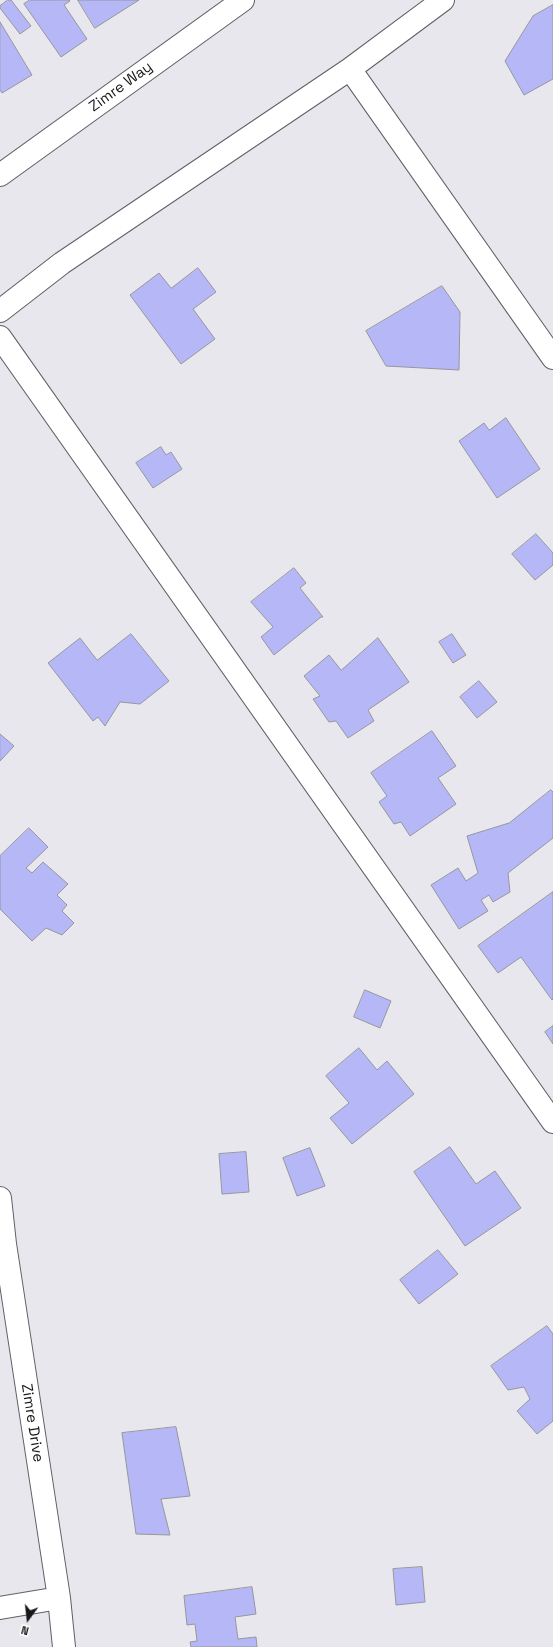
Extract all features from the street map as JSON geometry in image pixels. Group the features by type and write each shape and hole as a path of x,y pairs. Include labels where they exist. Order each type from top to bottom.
{"street":[{"name":"Zimre Way","path":"0,175 243,0"},
{"path":"0,312 62,262 350,69 443,0"},
{"path":"350,69 553,358"},
{"path":"0,337 553,1122"},
{"name":"Zimre Drive","path":"0,1198 3,1244 59,1598 64,1647"},
{"path":"0,1608 59,1598"}],"building":[{"path":"8,0 11,0 31,26 20,34 0,8 0,6"},
{"path":"30,0 69,0 70,1 64,5 87,39 61,57 24,4"},
{"path":"78,0 139,0 95,28"},
{"path":"553,5 553,79 524,95 505,61 533,16"},
{"path":"0,22 32,75 2,93 0,90"},
{"path":"198,268 216,292 193,309 215,339 181,364 130,295 159,273 171,288"},
{"path":"442,286 460,312 459,370 386,366 366,331"},
{"path":"506,418 540,469 497,498 459,441 484,423 489,430"},
{"path":"161,447 166,455 171,452 182,469 153,488 136,463"},
{"path":"536,534 553,553 553,565 535,580 512,554"},
{"path":"294,568 306,583 300,588 323,617 321,617 274,655 261,637 273,627 251,602"},
{"path":"131,634 169,681 140,704 120,702 105,726 98,717 93,721 48,663 80,638 97,660"},
{"path":"452,634 466,655 453,663 439,642"},
{"path":"378,638 409,682 368,710 374,721 348,738 336,721 329,722 313,699 320,696 304,676 329,655 341,670"},
{"path":"479,681 497,702 477,718 460,697"},
{"path":"432,731 456,766 438,778 456,804 410,836 401,822 394,824 379,802 387,796 371,773"},
{"path":"0,734 14,746 0,761"},
{"path":"551,790 553,792 553,838 508,873 510,892 493,902 489,895 481,900 488,911 459,929 431,885 458,868 466,881 478,873 467,836 509,823"},
{"path":"29,828 48,847 26,868 32,873 43,862 68,884 57,895 67,905 62,911 74,923 62,935 46,928 32,941 0,909 0,856"},
{"path":"553,892 552,1000 521,957 498,973 478,946"},
{"path":"365,990 391,1001 380,1028 354,1017"},
{"path":"553,1026 553,1044 545,1032"},
{"path":"359,1048 377,1070 387,1061 414,1094 352,1144 330,1118 349,1103 326,1076"},
{"path":"450,1147 476,1184 495,1171 521,1208 465,1246 414,1172"},
{"path":"310,1148 325,1186 297,1196 283,1158"},
{"path":"246,1152 249,1192 222,1194 219,1154"},
{"path":"438,1250 458,1274 419,1304 400,1280"},
{"path":"547,1326 553,1334 553,1421 537,1434 517,1411 530,1399 524,1387 508,1390 491,1366"},
{"path":"176,1427 190,1496 161,1499 170,1535 136,1534 122,1433"},
{"path":"422,1567 425,1602 396,1605 393,1569"},
{"path":"252,1587 256,1614 235,1617 238,1639 256,1637 257,1647 191,1647 190,1642 197,1641 195,1624 187,1625 184,1596"}]}
